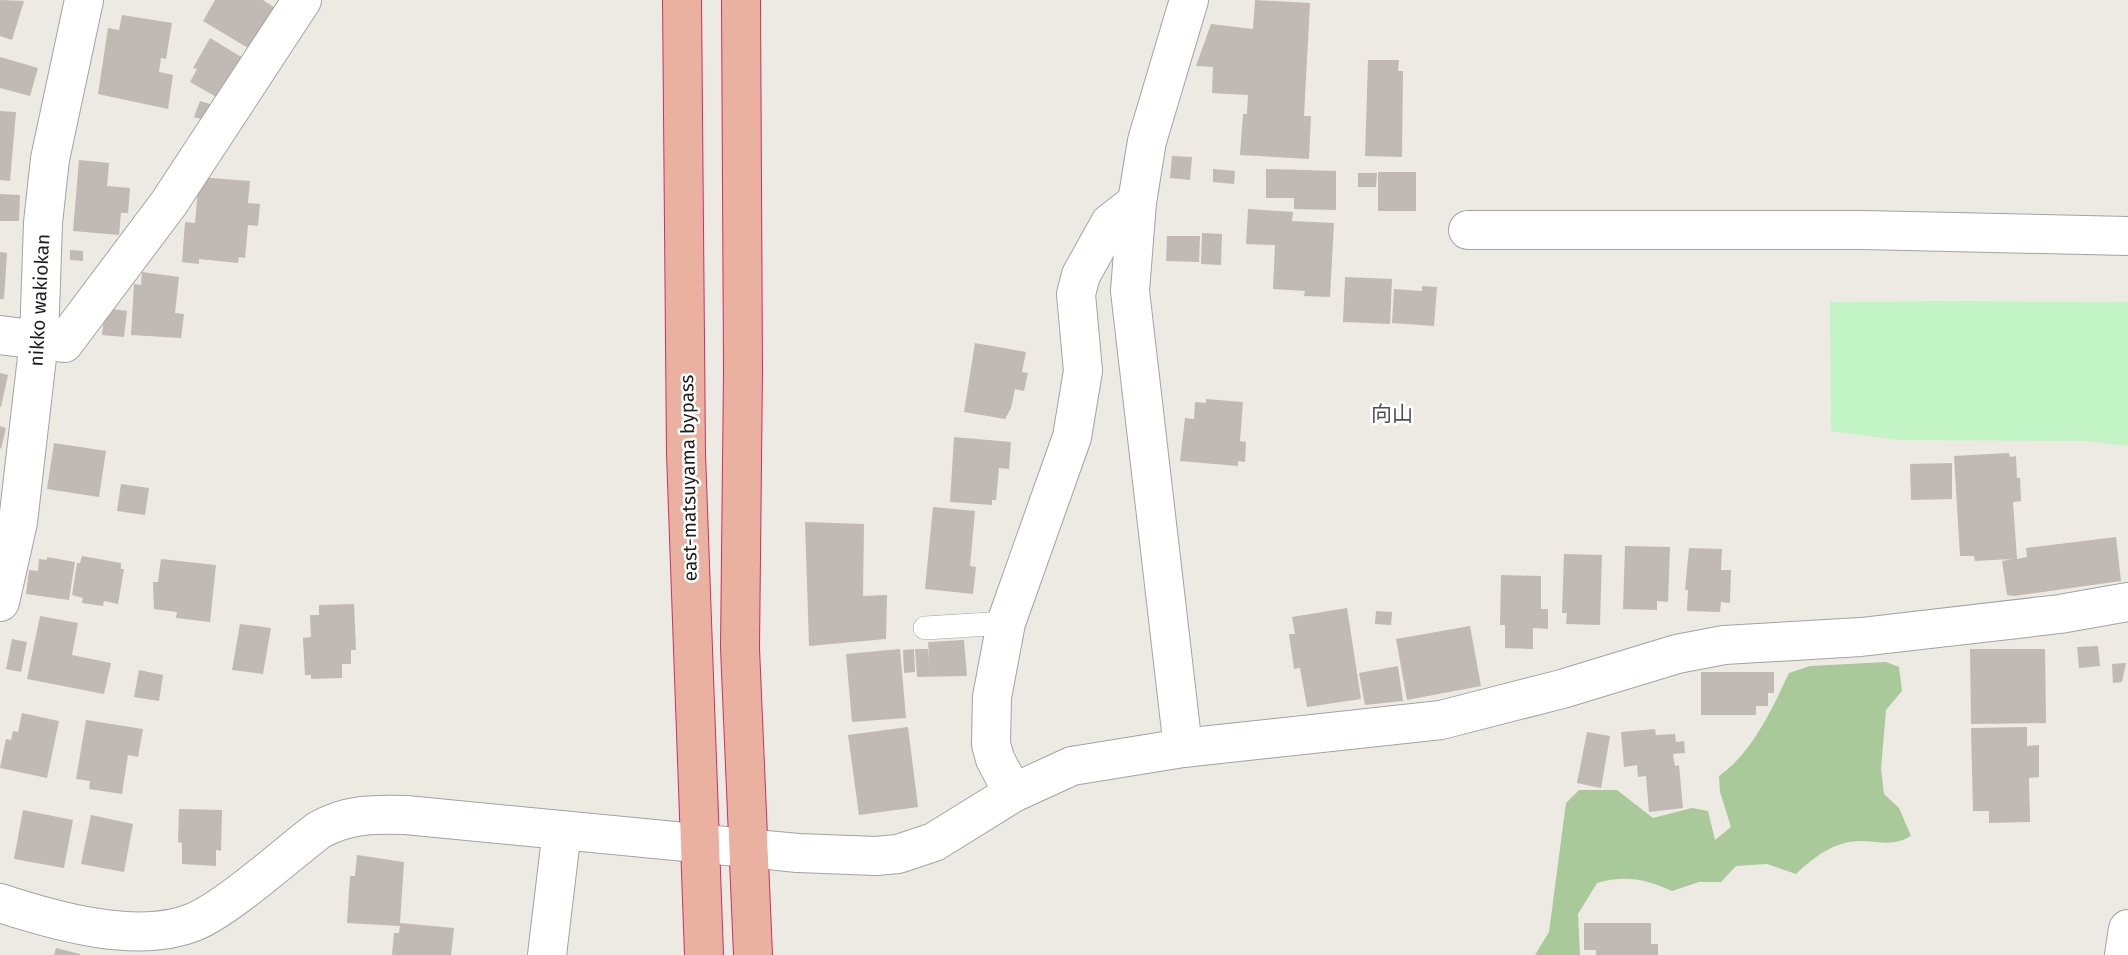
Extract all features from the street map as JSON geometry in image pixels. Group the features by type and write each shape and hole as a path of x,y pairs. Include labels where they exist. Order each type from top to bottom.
{"highway":[{"name":"east-matsuyama bypass","path":"682,0 686,454 704,955"},
{"path":"741,0 743,385 740,648 753,955"}],"street":[{"name":"nikko wakiokan","path":"0,602 18,522 39,340 43,223 50,159 84,0"},
{"path":"0,335 64,343 169,203 302,0"},
{"path":"1183,748 1130,290 1137,202 1147,141 1189,0"},
{"path":"1013,793 995,759 991,744 992,697 1006,623 1072,437 1083,371 1076,294 1081,275 1110,223 1137,202"},
{"path":"1468,230 1863,230 2128,236"},
{"path":"0,902 53,920 137,931 193,922 319,830 340,818 365,814 406,815 749,849 876,856 898,854 934,842 1013,793 1072,766 1183,748 1441,720 1562,689 1677,654 1715,646 1861,638 2060,614 2128,602"},
{"path":"547,955 562,830"},
{"path":"2124,955 2128,929"}],"lane":[{"path":"925,628 1006,623"}],"green space":[{"path":"1830,302 2128,302 2128,446 2086,441 1899,440 1831,431"},
{"path":"1886,662 1899,667 1902,691 1886,710 1881,769 1884,794 1899,808 1911,836 1893,842 1844,843 1818,855 1796,874 1767,864 1736,866 1721,882 1699,882 1672,891 1635,880 1617,879 1597,883 1578,914 1580,955 1535,955 1549,932 1566,803 1579,790 1617,790 1653,818 1692,808 1708,811 1715,840 1731,827 1720,792 1719,776 1751,743 1789,673 1810,666"}],"building":[{"path":"0,0 24,1 12,40 0,36"},
{"path":"215,0 263,0 277,9 253,51 203,21"},
{"path":"1255,0 1310,3 1304,116 1311,116 1309,159 1240,155 1243,114 1247,114 1248,95 1212,93 1213,67 1196,66 1211,24 1253,29"},
{"path":"122,15 172,23 166,59 161,58 159,72 173,75 168,109 98,94 108,28 119,30"},
{"path":"210,38 248,61 220,99 190,82 197,69 193,68"},
{"path":"0,57 38,68 30,96 0,88"},
{"path":"1368,60 1399,60 1398,71 1403,71 1402,157 1365,156"},
{"path":"200,101 220,107 214,123 194,117"},
{"path":"0,111 16,112 10,181 0,180"},
{"path":"1172,156 1192,157 1190,180 1170,178"},
{"path":"79,160 109,163 107,186 130,188 128,213 121,213 119,235 73,231"},
{"path":"1213,169 1235,171 1234,184 1213,182"},
{"path":"1266,169 1336,171 1336,210 1294,209 1294,198 1266,198"},
{"path":"1378,172 1416,172 1416,211 1378,211"},
{"path":"1358,173 1377,173 1376,187 1358,187"},
{"path":"199,177 250,181 248,203 260,204 258,226 248,225 245,258 239,257 238,263 199,259 199,264 182,262 185,222 195,223"},
{"path":"0,194 20,195 19,221 0,221"},
{"path":"1248,209 1293,212 1292,221 1334,223 1330,297 1304,296 1305,291 1273,289 1275,245 1246,244"},
{"path":"1202,233 1222,234 1221,265 1201,264"},
{"path":"1167,236 1200,236 1199,262 1166,261"},
{"path":"70,250 83,251 83,261 70,260"},
{"path":"0,252 7,253 4,299 0,299"},
{"path":"142,272 179,277 175,313 184,314 181,338 131,335 134,284 141,285"},
{"path":"1345,277 1392,279 1390,324 1343,322"},
{"path":"1422,286 1437,287 1434,326 1392,323 1394,289 1422,291"},
{"path":"105,308 127,311 124,337 102,335"},
{"path":"975,343 1026,352 1022,372 1028,373 1024,391 1015,389 1011,408 1005,419 964,412"},
{"path":"0,373 8,375 1,407 0,407"},
{"path":"1206,399 1243,402 1240,441 1246,442 1245,462 1238,461 1238,466 1180,461 1185,418 1194,419 1195,402 1206,403"},
{"path":"0,426 6,428 1,449 0,448"},
{"path":"954,437 1011,442 1009,469 999,468 996,500 992,500 992,505 950,502"},
{"path":"54,443 106,451 99,497 47,489"},
{"path":"2009,453 2010,457 2016,456 2017,478 2020,478 2021,501 2013,502 2017,559 2027,557 2026,548 2116,537 2121,581 2007,595 2002,561 2011,559 1975,561 1974,556 1960,556 1954,456"},
{"path":"1952,463 1952,499 1911,500 1910,464"},
{"path":"121,484 149,488 145,515 117,511"},
{"path":"933,507 975,511 970,566 976,567 973,594 925,589"},
{"path":"805,522 864,524 863,596 887,595 886,639 809,646"},
{"path":"1625,546 1670,547 1668,602 1657,601 1657,610 1623,609"},
{"path":"1689,548 1722,549 1721,570 1731,570 1730,603 1721,602 1720,612 1687,611 1688,590 1685,590"},
{"path":"1564,554 1602,555 1600,625 1566,624 1567,613 1562,613"},
{"path":"82,556 121,563 121,569 124,569 118,604 104,601 103,606 82,603 83,598 72,595 77,563 80,563"},
{"path":"47,557 75,562 69,600 26,594 29,570 38,571 39,559 47,560"},
{"path":"161,559 216,565 210,622 176,618 177,612 154,609 153,582 158,582"},
{"path":"1501,575 1541,576 1541,609 1548,609 1548,629 1533,628 1533,649 1505,648 1505,625 1500,625"},
{"path":"354,604 356,650 351,650 351,664 342,664 342,678 311,679 311,675 305,675 303,638 311,637 310,615 319,615 319,605"},
{"path":"1347,608 1361,699 1307,707 1300,668 1294,669 1289,634 1295,634 1292,617"},
{"path":"1376,611 1392,612 1391,625 1375,624"},
{"path":"40,616 78,623 72,655 111,663 104,694 27,679"},
{"path":"240,624 271,628 263,674 232,670"},
{"path":"1470,626 1481,686 1407,700 1396,639"},
{"path":"12,639 27,642 21,672 6,669"},
{"path":"964,640 967,676 917,677 915,649 928,649 930,670 928,642"},
{"path":"2098,646 2100,666 2079,668 2077,647"},
{"path":"900,649 906,718 852,722 846,654"},
{"path":"914,649 915,672 904,673 903,650"},
{"path":"1970,649 2045,649 2046,723 1971,724"},
{"path":"2126,663 2122,682 2113,683 2112,664"},
{"path":"1398,666 1403,701 1365,705 1359,673"},
{"path":"139,670 163,675 159,701 134,697"},
{"path":"1701,672 1774,672 1774,693 1768,693 1768,706 1756,706 1756,715 1701,715"},
{"path":"22,713 59,721 47,778 0,768 6,739 11,740 13,731 18,732"},
{"path":"86,720 143,729 138,757 128,755 122,794 89,789 90,781 76,779"},
{"path":"908,727 918,807 859,815 848,735"},
{"path":"2027,727 2027,746 2039,745 2039,777 2029,778 2030,822 1989,823 1989,811 1973,811 1971,728"},
{"path":"1655,729 1656,735 1675,734 1676,742 1684,741 1685,753 1673,754 1675,766 1679,765 1683,808 1649,812 1646,776 1638,777 1637,765 1624,767 1621,732"},
{"path":"1587,732 1610,736 1601,788 1577,783"},
{"path":"179,809 222,810 221,851 216,850 216,866 182,864 182,843 178,842"},
{"path":"23,810 73,820 64,868 14,859"},
{"path":"91,815 133,824 124,872 81,864"},
{"path":"357,855 404,862 400,923 454,928 451,955 392,955 394,933 399,933 400,926 347,923 350,876 355,876"},
{"path":"1584,923 1651,923 1651,944 1658,944 1658,955 1596,955 1596,950 1584,950"},
{"path":"56,948 80,954 80,955 54,955"}],"district":[{"name":"向山","path":"1392,414"}]}
